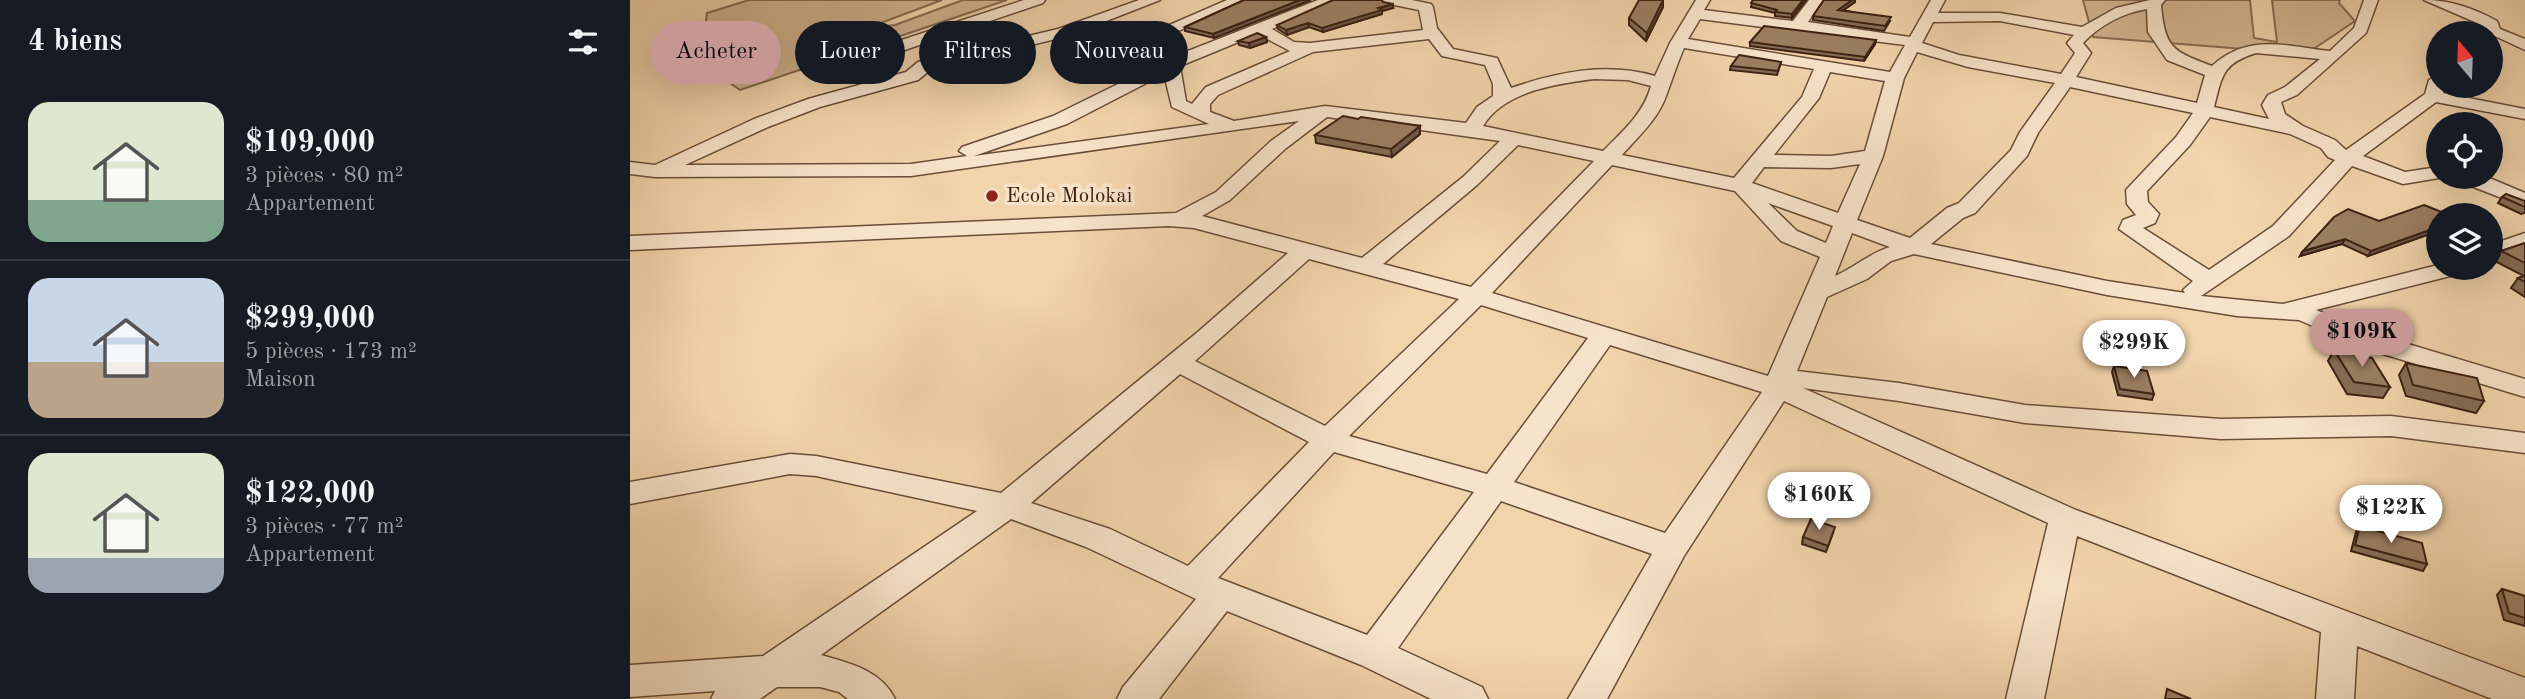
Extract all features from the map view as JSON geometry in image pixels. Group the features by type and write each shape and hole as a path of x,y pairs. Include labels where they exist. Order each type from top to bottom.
{"street":[{"path":"905,44 1038,0"},
{"path":"655,171 761,123 814,103 912,76 924,66 1068,31 1153,0"},
{"path":"1188,22 1239,0"},
{"path":"1188,57 1331,0"},
{"path":"1389,0 1426,8 1427,24 1448,53 1491,61 1502,82 1504,92 1501,100"},
{"path":"1798,25 1816,0"},
{"path":"1587,699 1672,548 1780,383 1873,156 1895,78 1938,0"},
{"path":"2371,0 2361,30 2334,56 2291,91 2274,99 2271,105 2277,117 2296,130 2328,144 2332,151 2348,159 2403,178 2426,175"},
{"path":"2431,0 2471,13 2492,24 2491,31 2497,35 2525,45"},
{"path":"1817,292 1866,270 1883,256 1913,247 1955,213 1967,208 2020,152 2029,132 2083,53 2075,43 2099,16 2156,2 2156,32 2173,57 2215,73"},
{"path":"1136,699 1206,589 1328,440 1476,296 1642,123 1657,97 1660,83 1698,4 1798,25 1913,44 1935,54 2296,130"},
{"path":"2469,21 2471,13"},
{"path":"1928,18 2000,17 2086,32"},
{"path":"1260,29 1290,51"},
{"path":"1201,115 1201,103 1212,91 1290,51 1433,34"},
{"path":"1678,43 1895,78"},
{"path":"2208,280 2130,229 2131,225 2147,218 2148,214 2138,204 2136,190 2181,141 2204,110 2209,83 2215,73 2251,48 2334,56"},
{"path":"1739,185 1810,98 1824,66"},
{"path":"1470,129 1481,112 1501,100 1551,80 1613,74 1630,75 1660,83"},
{"path":"911,170 1060,120 1132,84"},
{"path":"1175,84 1178,103 1201,115 1278,145"},
{"path":"2183,300 2281,231 2348,159 2426,95"},
{"path":"2470,98 2525,114"},
{"path":"630,167 655,171 911,170 1231,127 1325,111 1470,129 1739,185 1913,247 2107,288 2237,309 2285,310 2323,320 2369,341 2525,388"},
{"path":"1181,219 1223,196 1278,145 1325,111"},
{"path":"1367,266 1470,181 1514,138"},
{"path":"1758,160 1830,162 1873,156"},
{"path":"2503,188 2525,178"},
{"path":"1739,185 1789,236 1833,254"},
{"path":"2500,189 2525,201"},
{"path":"630,243 1181,219 1367,266 1780,383 2065,518 2525,695"},
{"path":"2503,248 2525,240"},
{"path":"730,699 1007,506 1304,250"},
{"path":"2285,310 2426,275"},
{"path":"1374,654 1605,334"},
{"path":"1177,362 1328,440 1494,487 1672,548"},
{"path":"1780,383 1899,392 2025,414 2221,429 2391,426 2525,443"},
{"path":"630,493 790,464 816,466 1007,506 1098,538 1206,589 1374,654 1469,699"},
{"path":"2025,699 2065,518"},
{"path":"2335,699 2340,622"},
{"path":"630,681 771,671 835,673 850,679 876,699"}],"shaded area":[{"path":"749,0 942,0 886,21 795,21 795,71 781,76 781,21 706,21 707,13"},
{"path":"963,0 1007,0 945,21 919,21 919,30 905,34 905,21"},
{"path":"2083,0 2250,0 2254,38 2277,42 2272,0 2340,0 2339,3 2355,21 2306,54 2093,37"},
{"path":"731,84 758,84 740,90"}],"building":[{"path":"1244,0 1300,0 1213,34 1188,26"},
{"path":"1333,0 1382,0 1393,4 1378,8 1382,10 1322,28 1308,23 1286,30 1277,25"},
{"path":"1639,0 1663,0 1647,33 1629,18"},
{"path":"1753,0 1803,0 1792,14 1775,12 1777,10 1751,3"},
{"path":"1824,0 1852,0 1838,10 1891,17 1885,26 1813,16"},
{"path":"1764,26 1876,40 1865,57 1750,42"},
{"path":"1257,33 1266,37 1249,43 1238,41"},
{"path":"1739,55 1781,62 1778,71 1731,66"},
{"path":"1343,116 1420,126 1391,149 1315,135"},
{"path":"2506,194 2525,201 2525,207 2502,197"},
{"path":"2426,206 2426,231 2371,251 2345,239 2303,251 2334,217 2348,209 2379,221"},
{"path":"2525,243 2525,263 2503,252"},
{"path":"2334,350 2372,358 2390,387 2354,382"},
{"path":"2406,363 2477,378 2484,401 2413,385"},
{"path":"2114,366 2147,371 2154,394 2120,389"},
{"path":"1811,519 1835,527 1828,546 1803,537"},
{"path":"2360,526 2422,543 2427,564 2355,545"},
{"path":"2502,589 2525,596 2525,618 2509,613"},
{"path":"2167,689 2191,699 2165,699"}],"place":[{"name":"Ecole Molokai","path":"992,196"}]}
